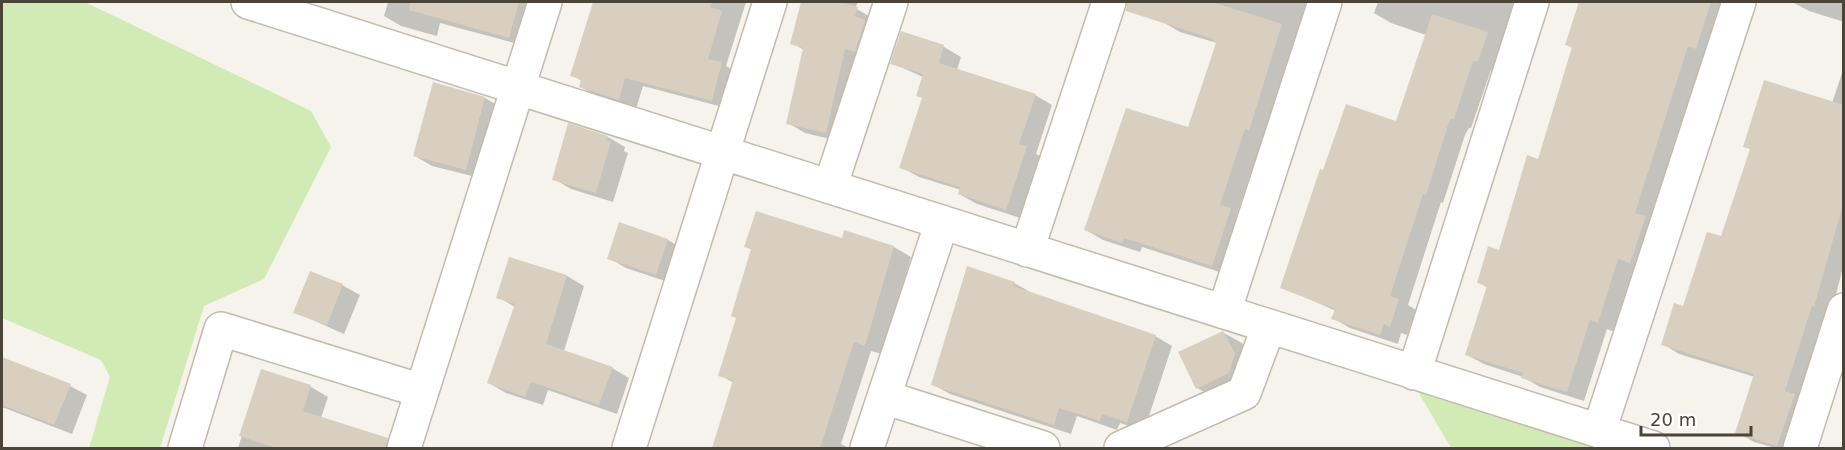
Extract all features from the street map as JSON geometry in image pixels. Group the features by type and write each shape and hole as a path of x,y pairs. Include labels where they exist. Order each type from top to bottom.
{"street":[{"path":"248,2 322,13 517,87 1653,448"},
{"path":"404,448 545,2"},
{"path":"628,448 770,2"},
{"path":"830,187 891,2"},
{"path":"1028,250 1109,2"},
{"path":"1224,312 1325,2"},
{"path":"1414,373 1532,2"},
{"path":"1599,431 1738,2"},
{"path":"867,448 942,222"},
{"path":"1800,448 1844,310"},
{"path":"1121,448 1244,393 1269,326"},
{"path":"185,448 221,329 423,391"},
{"path":"884,397 1043,448"}],"green space":[{"path":"2,2 85,2 311,111 331,147 264,279 204,306 160,448 89,448 110,377 101,360 2,318"},
{"path":"1417,390 1601,448 1451,448"}],"building":[{"path":"410,2 519,2 509,38 409,10"},
{"path":"593,2 712,2 710,7 722,11 708,59 722,62 712,101 625,78 619,100 579,87 581,79 570,76"},
{"path":"801,2 840,2 858,7 855,16 865,20 855,52 845,49 826,133 786,124 803,48 790,44"},
{"path":"1127,2 1212,2 1282,24 1249,131 1245,129 1220,205 1231,208 1212,266 1124,238 1122,243 1084,230 1126,108 1188,127 1216,43 1213,39 1126,11"},
{"path":"1579,2 1711,2 1696,49 1688,46 1635,213 1646,216 1630,263 1618,259 1598,323 1590,320 1567,392 1521,378 1523,373 1465,355 1487,286 1477,283 1488,246 1499,250 1527,155 1538,159 1572,47 1565,45"},
{"path":"1432,14 1488,32 1478,62 1473,61 1454,119 1451,119 1448,125 1426,195 1423,194 1390,296 1399,299 1390,327 1384,324 1380,335 1331,319 1335,309 1280,288 1320,169 1323,170 1346,104 1396,121"},
{"path":"901,31 944,45 939,63 1036,94 1019,144 1027,146 1006,210 958,194 960,187 899,168 922,98 916,96 923,74 890,64"},
{"path":"1764,80 1844,105 1844,201 1814,307 1812,306 1785,391 1795,394 1777,446 1735,433 1754,374 1661,345 1674,303 1683,306 1707,232 1721,236 1750,149 1743,147"},
{"path":"433,82 485,97 466,170 413,156"},
{"path":"568,123 608,136 607,140 611,141 596,193 552,180"},
{"path":"756,211 842,238 844,230 894,246 865,346 854,342 820,448 712,448 733,380 718,376 736,318 731,316 751,249 744,247"},
{"path":"619,222 668,239 656,275 607,259"},
{"path":"509,257 567,275 546,344 613,367 599,405 531,382 525,397 487,383 515,304 496,298"},
{"path":"967,266 1015,282 1013,286 1156,335 1127,422 1102,414 1100,421 1059,408 1054,425 931,385"},
{"path":"310,271 343,284 327,325 293,313"},
{"path":"1223,331 1235,353 1229,373 1196,389 1178,352"},
{"path":"2,357 71,384 54,425 2,405"},
{"path":"261,369 311,385 303,411 388,438 386,448 276,448 239,436"}]}
